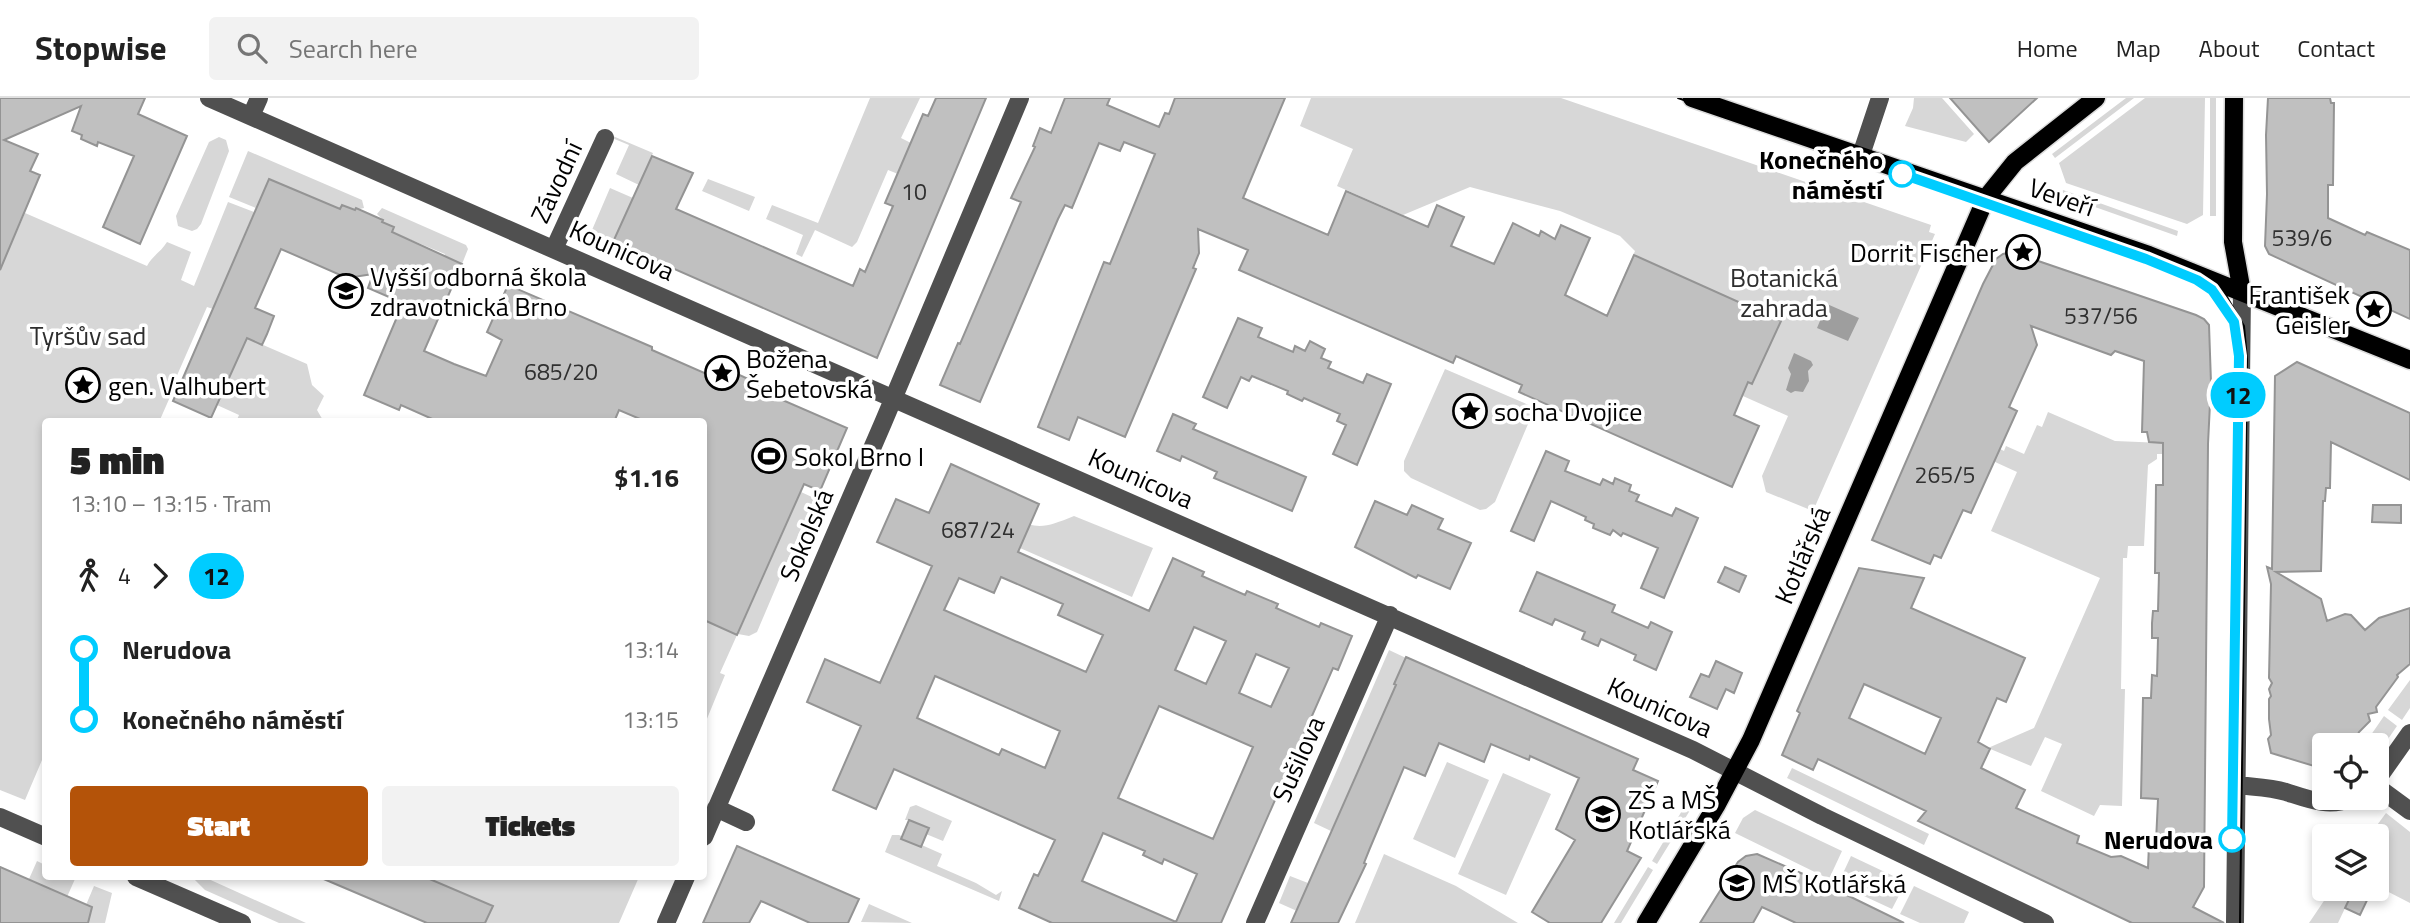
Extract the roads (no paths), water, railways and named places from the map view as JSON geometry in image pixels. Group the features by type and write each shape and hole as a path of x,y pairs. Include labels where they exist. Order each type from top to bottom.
{"main road":[{"name":"Veveří","path":"1692,98 2149,255 2410,360"},
{"path":"1986,198 2015,162 2096,98"},
{"path":"2234,98 2233,242 2242,292"},
{"name":"Kotlářská","path":"1646,923 1751,740 1986,198"}],"street":[{"name":"Kounicova","path":"209,98 1693,750 1822,816 2045,923"},
{"path":"251,116 259,98"},
{"name":"Sokolská","path":"707,830 894,398 1020,98"},
{"path":"1861,155 1880,98"},
{"name":"Závodní","path":"554,249 605,138"},
{"path":"2235,923 2242,292"},
{"name":"Sušilova","path":"1255,923 1390,615"},
{"path":"2389,764 2410,733"},
{"path":"2237,785 2285,792 2312,800"},
{"path":"2389,794 2410,811"},
{"path":"716,808 746,822"},
{"path":"0,817 42,835"},
{"path":"143,880 242,923"},
{"path":"666,923 685,880"}],"tram line":[{"path":"1678,98 2146,259 2410,364"},
{"name":"12","path":"1902,174 2146,259 2197,280 2212,290 2234,322 2239,356 2232,839"},
{"path":"2224,292 2244,326 2247,359 2240,923"}],"place":[{"name":"Konečného náměstí","path":"1902,174"},
{"name":"Dorrit Fischer","path":"2023,252"},
{"name":"Vyšší odborná škola zdravotnická Brno","path":"346,291"},
{"name":"František Geisler","path":"2374,309"},
{"name":"Božena Šebetovská","path":"722,373"},
{"name":"gen. Valhubert","path":"83,385"},
{"name":"socha Dvojice","path":"1470,411"},
{"name":"Sokol Brno I","path":"769,456"},
{"name":"ZŠ a MŠ Kotlářská","path":"1603,814"},
{"name":"Nerudova","path":"2232,839"},
{"name":"MŠ Kotlářská","path":"1737,883"}],"park label":[{"name":"Botanická zahrada","path":"1784,292"},
{"name":"Tyršův sad","path":"88,335"}]}
